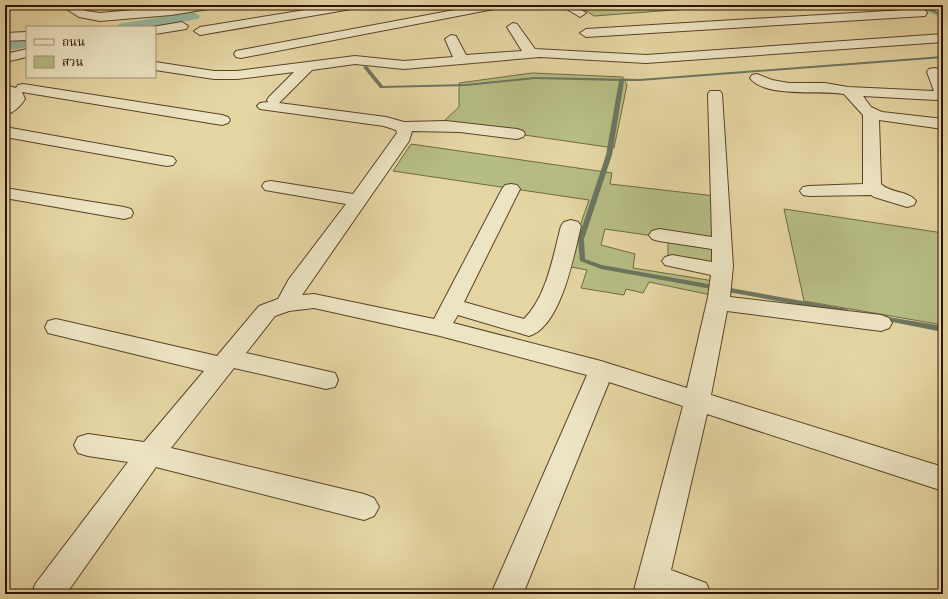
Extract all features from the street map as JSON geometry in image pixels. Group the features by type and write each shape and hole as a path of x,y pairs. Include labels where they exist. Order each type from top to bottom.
{"street":[{"path":"66,5 82,14 100,17 138,14 164,7 214,5"},
{"path":"200,31 356,5 384,27 393,37"},
{"path":"566,5 579,16 586,33 602,57"},
{"path":"878,5 893,14"},
{"path":"823,9 835,17"},
{"path":"586,33 893,14 925,9 943,11"},
{"path":"762,12 773,21"},
{"path":"241,54 442,16 508,15 531,54"},
{"path":"700,15 710,25"},
{"path":"442,16 455,35 462,60"},
{"path":"78,25 100,17"},
{"path":"849,17 884,42"},
{"path":"640,19 649,29"},
{"path":"156,30 182,26"},
{"path":"5,37 26,36"},
{"path":"156,66 214,75 237,75 355,60 404,65 531,54 646,58 943,38"},
{"path":"318,39 330,54"},
{"path":"5,58 26,53"},
{"path":"309,66 270,103 411,126 454,126 517,134"},
{"path":"757,78 764,83 777,87 838,89 848,91 936,96 942,94 934,72"},
{"path":"11,89 45,78"},
{"path":"5,110 18,99 11,89"},
{"path":"11,89 222,120"},
{"path":"848,91 855,95 864,109 871,113 880,116 943,124"},
{"path":"696,594 650,586 697,401 721,288 722,244 715,94"},
{"path":"286,304 297,284 401,141 405,133 428,110"},
{"path":"871,113 872,185 874,189"},
{"path":"5,132 167,161"},
{"path":"271,186 358,200"},
{"path":"440,328 511,189"},
{"path":"809,191 874,189 908,201"},
{"path":"5,193 124,213"},
{"path":"451,306 529,328 542,315 559,270 571,226"},
{"path":"659,235 722,244"},
{"path":"672,261 721,288 881,324"},
{"path":"47,594 150,454 267,311 286,304 314,301 440,328 601,370 943,479"},
{"path":"56,327 225,362 326,380"},
{"path":"507,594 601,370"},
{"path":"88,445 150,454 364,507"}],"green space":[{"path":"577,5 710,5 713,7 594,16"},
{"path":"532,73 623,77 627,85 614,148 442,123 459,107 459,83"},
{"path":"411,144 612,173 610,184 715,196 719,263 668,256 668,238 605,229 601,245 635,254 633,268 714,281 711,295 649,282 643,293 626,289 624,295 581,288 587,270 566,266 589,200 393,171"},
{"path":"784,209 943,233 943,325 804,301"}],"waterway":[{"path":"922,5 943,14"},
{"path":"130,26 193,16"},
{"path":"5,47 26,43"},
{"path":"622,80 640,80 943,57"},
{"path":"365,67 382,87 466,85 535,78 622,80"},
{"path":"622,80 609,155 581,239 582,260 601,267 844,311"},
{"path":"882,318 943,329"}]}
